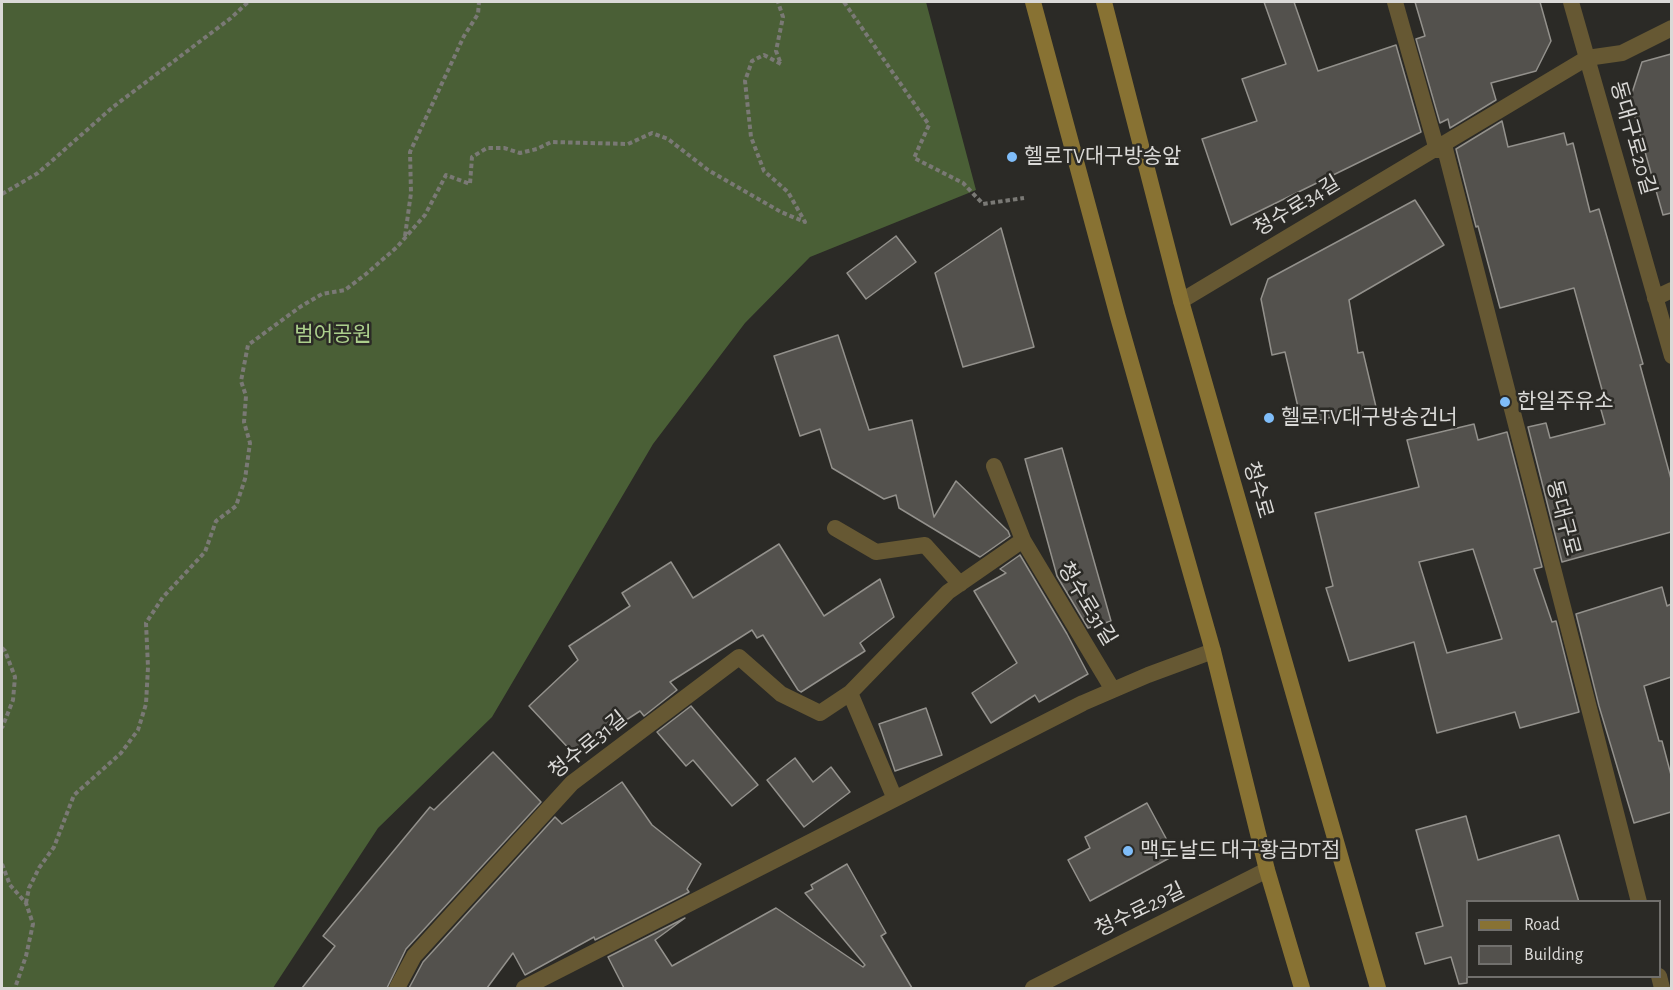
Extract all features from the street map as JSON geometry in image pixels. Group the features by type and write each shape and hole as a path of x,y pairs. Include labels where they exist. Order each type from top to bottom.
{"main road":[{"path":"1034,2 1118,317 1213,651 1267,870 1302,988"},
{"name":"청수로","path":"1104,2 1181,301 1378,988"}],"street":[{"path":"1395,2 1440,147"},
{"name":"동대구로20길","path":"1571,2 1671,356"},
{"name":"청수로34길","path":"1181,301 1587,58 1622,53 1671,28"},
{"name":"동대구로","path":"1440,147 1639,900"},
{"path":"1655,298 1671,290"},
{"name":"청수로31길","path":"994,466 1023,540 1113,690"},
{"path":"835,528 876,552 925,545 960,584"},
{"name":"청수로31길","path":"397,988 414,956 572,783 739,657 781,694 820,712 850,693 948,592 1023,540"},
{"path":"524,988 1083,703 1148,675 1213,651"},
{"path":"850,693 895,799"},
{"name":"청수로29길","path":"1033,988 1267,870"}],"path":[{"path":"2,194 38,173 113,107 231,18 248,2"},
{"path":"405,237 411,193 411,152 464,36 478,14 479,2"},
{"path":"26,903 29,888 39,868 54,847 74,795 121,753 138,730 146,704 148,667 146,623 163,597 205,552 216,522 236,506 245,479 250,443 244,422 246,396 241,381 248,345 322,294 345,290 389,254 424,215 446,175 470,184 472,158 487,148 504,148 519,153 537,149 551,142 628,144 652,133 668,139 708,170 781,212 805,222 788,192 764,171 751,137 745,81 752,61 764,55 781,64 777,51 783,17 778,2"},
{"path":"844,2 929,125 914,158 963,183 983,204 1024,198"},
{"path":"2,648 15,677 13,700 2,728"},
{"path":"2,864 10,885 26,903 33,924 26,956 15,988"}],"green space":[{"name":"범어공원","path":"2,2 926,2 976,190 810,257 745,323 653,444 492,717 378,828 273,988 2,988"}],"building":[{"path":"1264,2 1294,2 1318,71 1396,45 1421,132 1231,225 1202,139 1257,121 1242,79 1286,64"},
{"path":"1415,2 1540,2 1551,41 1536,71 1491,83 1496,100 1450,128 1448,119 1440,123 1416,39 1425,36"},
{"path":"1671,54 1671,213 1663,215 1630,99 1642,62"},
{"path":"1502,121 1508,147 1564,133 1567,145 1573,143 1590,212 1599,209 1643,364 1640,365 1671,479 1671,532 1562,562 1528,427 1546,423 1550,438 1605,424 1598,399 1604,397 1574,288 1500,308 1456,149"},
{"path":"1415,200 1444,245 1349,300 1358,353 1363,352 1376,407 1302,424 1285,352 1272,355 1261,299 1268,279"},
{"path":"1001,228 1034,347 963,367 935,273"},
{"path":"896,236 916,262 866,299 847,273"},
{"path":"838,335 869,430 912,420 934,517 956,481 1008,531 1010,536 980,557 899,508 896,495 884,499 832,468 820,429 800,436 774,356"},
{"path":"1474,424 1478,440 1507,432 1542,567 1534,569 1552,622 1556,621 1579,712 1520,728 1515,712 1437,733 1414,642 1349,661 1326,588 1333,586 1315,513 1419,487 1407,440","holes":["1473,549 1502,639 1447,653 1419,562"]},
{"path":"1062,448 1111,621 1088,628 1057,576 1025,459"},
{"path":"779,544 824,616 880,579 894,617 860,643 865,651 801,692 763,635 757,638 752,630 670,682 677,690 644,716 640,711 574,754 529,706 578,660 569,646 630,606 622,593 671,562 693,598"},
{"path":"1020,555 1088,674 1039,702 1035,695 991,723 972,693 1017,663 974,591 1006,573 1000,569"},
{"path":"1662,587 1667,606 1671,604 1671,677 1644,686 1671,775 1671,812 1634,823 1599,706 1576,614"},
{"path":"691,706 758,785 732,806 693,760 686,766 657,732"},
{"path":"926,708 942,755 895,771 879,724"},
{"path":"493,752 541,802 406,949 387,988 302,988 335,946 323,936 430,807 434,810"},
{"path":"795,758 813,782 831,767 850,792 804,827 767,780"},
{"path":"622,782 652,825 701,864 687,889 689,892 595,940 594,937 525,975 513,953 487,988 409,988 423,962 555,817 562,824"},
{"name":"맥도날드 대구황금DT점","path":"1147,803 1175,855 1090,901 1068,860 1090,848 1085,837"},
{"path":"1466,816 1478,860 1559,835 1578,900 1466,900 1467,983 1459,984 1451,957 1425,964 1416,933 1443,926 1416,830"},
{"path":"847,864 886,933 881,936 912,988 624,988 608,957 685,918 655,940 672,966 776,908 863,967 865,965 805,893 813,889 811,885"}],"place":[{"name":"헬로TV대구방송앞","path":"1012,157"},
{"name":"한일주유소","path":"1505,402"},
{"name":"헬로TV대구방송건너","path":"1269,418"},
{"name":"맥도날드 대구황금DT점","path":"1128,851"}]}
